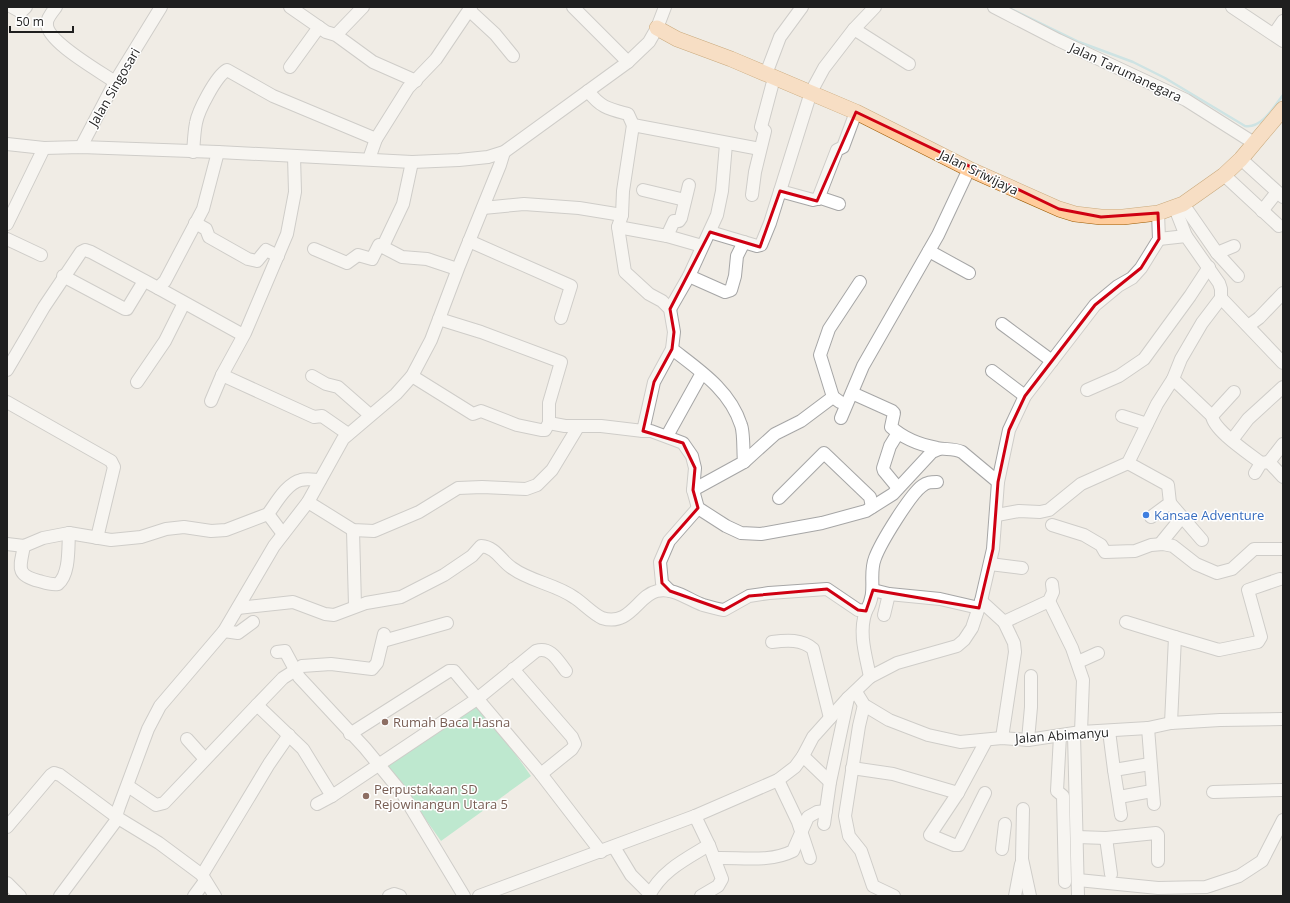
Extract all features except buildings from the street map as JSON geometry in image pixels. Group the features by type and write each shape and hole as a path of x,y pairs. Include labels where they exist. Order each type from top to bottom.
{"main road":[{"name":"Jalan Sriwijaya","path":"657,28 676,39 811,92 856,112 1046,204 1075,214 1108,217 1158,225 1179,206 1224,175 1241,159 1283,109"}],"street":[{"path":"12,7 21,12 26,7"},
{"path":"56,7 47,21 47,25 55,40 115,82"},
{"name":"Jalan Singosari","path":"81,147 115,82 161,7"},
{"path":"290,7 330,35 336,35 373,62 416,81"},
{"path":"336,35 363,7"},
{"path":"573,7 628,62"},
{"path":"7,144 44,148 81,147 218,152 412,162 459,160 488,156 504,152 628,62 649,42 657,28 665,7"},
{"path":"752,195 760,149 765,131 761,126 770,76 780,37 802,7"},
{"name":"Jalan Tarumanegara","path":"994,7 1058,40 1186,100 1254,142"},
{"path":"1232,7 1279,38 1283,21"},
{"path":"369,159 376,139 408,88 436,59 470,8 495,34 513,56"},
{"path":"710,232 756,246 761,245 780,192 811,92 824,68 872,8"},
{"path":"290,67 319,27"},
{"path":"854,29 909,64"},
{"path":"193,152 196,122 203,104 221,75 227,70 273,96 376,139"},
{"path":"588,91 596,101 605,108 628,114 633,125 624,183 622,215 618,227 625,272 649,294 662,301 670,309 674,332 672,349 654,382 643,431"},
{"path":"818,199 837,150 843,147 856,112"},
{"path":"633,125 726,144 760,149"},
{"path":"670,309 689,276 717,215 722,192 726,144"},
{"path":"7,224 44,148"},
{"path":"158,288 169,276 196,223 202,209 218,152"},
{"path":"60,896 118,818 117,812 128,786 148,729 160,706 224,631 274,546 308,502 343,439 396,394 412,376 431,340 457,269 483,208 504,152"},
{"path":"211,401 222,375 244,335 287,234 295,192 294,156"},
{"path":"1241,159 1280,195 1262,211"},
{"path":"384,246 403,204 412,162"},
{"path":"841,418 863,366 929,251 969,168"},
{"path":"1224,175 1279,226"},
{"path":"667,236 674,221 680,220 689,185"},
{"path":"643,190 685,200"},
{"path":"780,192 813,200 818,199 839,204"},
{"path":"483,208 524,204 579,208 622,215"},
{"path":"997,515 1019,511 1040,512 1048,510 1081,484 1128,463 1135,452 1146,424 1173,379 1181,359 1202,323 1221,298 1221,289 1209,267 1186,236 1179,206"},
{"path":"1179,206 1217,253 1238,276"},
{"path":"196,223 206,229 209,238 248,259 257,261 264,250 278,256"},
{"path":"479,896 495,893 695,816 778,780 795,767 814,737 830,718 870,677 904,660 957,646 964,640 972,628 980,605 991,557 997,515 998,482 1006,440 1026,396 1095,305 1118,286 1132,278 1141,268 1158,225 1186,236"},
{"path":"618,227 667,236 702,246"},
{"path":"7,239 41,255"},
{"path":"469,241 571,286 561,318"},
{"path":"689,276 729,292 735,276 737,256 744,242"},
{"path":"314,249 347,263 358,255 371,260 379,245 384,246 402,257 427,259 457,269"},
{"path":"1217,253 1234,246"},
{"path":"7,370 63,276 81,252 85,250 244,335"},
{"path":"929,251 969,272"},
{"path":"1087,390 1119,376 1144,359 1190,296 1209,267"},
{"path":"63,276 125,310 144,281"},
{"path":"845,406 833,398 820,355 829,330 860,282"},
{"path":"1248,326 1259,318 1283,293"},
{"path":"1221,298 1282,358"},
{"path":"137,382 164,341 184,303"},
{"path":"412,376 473,414 481,412 517,425 541,430 545,430 549,423 549,403 561,362 481,332 439,319"},
{"path":"1002,324 1052,361"},
{"path":"672,349 721,389 732,403 742,426 744,462"},
{"path":"992,371 1026,396"},
{"path":"667,436 702,373"},
{"path":"222,375 314,417 322,416 348,434"},
{"path":"312,376 326,384 338,387 370,415"},
{"path":"1173,379 1212,416 1215,424 1232,440 1262,466 1283,477"},
{"path":"1232,440 1248,419 1283,387"},
{"path":"1212,416 1234,392"},
{"path":"852,393 892,411 893,417 891,427 898,433 921,444 939,449 955,449 966,454 998,482"},
{"path":"693,490 744,462 775,434 801,421 833,398"},
{"path":"7,402 111,461 114,468 98,535"},
{"path":"1122,416 1146,424"},
{"path":"549,423 578,427 601,426 651,431 683,443 692,456 695,468 693,490 698,508 726,526 741,533 761,534 822,523 866,511 893,494 932,452 939,449"},
{"path":"308,502 353,530 374,531 419,512 458,488 482,487 516,490 526,489 537,485 552,470 578,427"},
{"path":"898,433 890,446 883,468 898,488"},
{"path":"1262,466 1283,444"},
{"path":"780,498 824,453 870,497 872,507"},
{"path":"1128,463 1151,482 1168,486 1170,503 1202,540"},
{"path":"7,544 24,546 43,538 68,534 98,535 111,540 141,537 166,529 184,527 211,532 226,530 268,514 287,489 294,483 301,480 320,480"},
{"path":"870,677 862,635 862,626 866,611 871,602 874,558 894,524 921,486 927,482 937,482"},
{"path":"1151,516 1170,503"},
{"path":"670,591 662,583 660,562 669,541 698,508"},
{"path":"268,514 283,534"},
{"path":"1160,544 1182,517"},
{"path":"1052,525 1084,535 1101,545 1105,552 1135,551 1160,544 1173,546 1196,564 1217,573 1232,569 1254,549 1283,549"},
{"path":"353,530 355,606"},
{"path":"24,546 20,570 22,573 30,579 53,585 58,584 64,576 68,534"},
{"path":"238,608 293,602 325,614 334,615 355,606 401,596 444,575 472,556 481,546 487,546 497,553 504,562 513,569 529,577 560,588 602,618 612,619 621,617 633,611 645,596 657,590 670,591 702,604 724,610 732,608 750,596 769,593 827,589 838,595 858,610 866,611"},
{"path":"991,557 1022,568"},
{"path":"1126,622 1219,650 1248,646 1258,642 1259,632 1248,590 1280,579"},
{"path":"1004,622 1049,600 1054,592 1052,584"},
{"path":"873,590 889,594 980,605 1004,622 1014,643 1015,652 1002,738"},
{"path":"884,615 889,594"},
{"path":"1049,600 1078,662 1083,680 1078,733 1078,896"},
{"path":"224,631 238,633 253,622"},
{"path":"128,786 156,805 164,803 204,759 283,678 302,666 314,664 372,669 377,663 383,637 447,623"},
{"path":"1171,723 1175,637"},
{"path":"772,642 797,641 807,644 813,649 830,718"},
{"path":"317,804 332,796 379,765 476,699 536,651 543,649 549,651 566,671"},
{"path":"277,652 285,652 299,677 379,765 402,793 464,896"},
{"path":"1078,662 1098,653"},
{"path":"513,669 572,737 576,744 572,750 541,774"},
{"path":"350,734 449,671 454,671 476,699 541,774 601,852"},
{"path":"1028,740 1031,707 1031,676"},
{"path":"824,824 830,782 852,695"},
{"name":"Jalan Abimanyu","path":"852,695 864,705 889,720 928,735 960,742 986,741 1002,738 1028,740 1078,733 1148,728 1171,723 1220,720 1283,719"},
{"path":"257,705 303,749 332,796"},
{"path":"864,705 845,816 849,836 860,852 875,891 894,896"},
{"path":"1148,728 1154,804"},
{"path":"1109,731 1121,815"},
{"path":"194,896 269,764 290,735"},
{"path":"1060,736 1057,791 1063,796 1065,882"},
{"path":"188,739 204,759"},
{"path":"984,793 959,845 954,845 930,835 958,793 986,741"},
{"path":"803,756 830,782"},
{"path":"1114,770 1150,764"},
{"path":"852,768 893,774 958,793"},
{"path":"7,827 50,775 54,773 60,775 118,818 159,843 204,878 215,896"},
{"path":"778,780 798,822 801,835 810,858"},
{"path":"1213,792 1283,790"},
{"path":"1119,797 1152,791"},
{"path":"1015,896 1022,859 1023,809"},
{"path":"714,858 784,856 793,851 808,817 812,814 826,811"},
{"path":"695,816 709,845 720,873 721,882 718,886 701,896"},
{"path":"1078,880 1158,888 1206,887 1239,876 1262,862 1283,820"},
{"path":"1002,849 1004,830 1023,838"},
{"path":"1077,837 1106,838 1156,833 1158,835 1158,860"},
{"path":"1106,838 1111,874"},
{"path":"614,847 631,875 650,895 665,874 709,845"},
{"path":"1022,859 1030,896"},
{"path":"7,883 20,896"},
{"path":"389,896 394,894 400,896"}],"highlighted area":[{"path":"856,112 1059,209 1101,217 1158,213 1159,239 1141,268 1095,305 1025,396 1009,430 998,482 993,549 979,608 873,590 866,611 858,610 827,589 749,596 724,610 670,591 662,583 660,562 669,541 698,508 693,490 695,468 683,443 643,431 654,382 672,349 674,332 670,309 710,232 760,247 780,191 817,201"}],"green space":[{"path":"477,700 531,776 441,841 387,765"}],"waterway":[{"path":"1007,7 1079,42 1133,62 1165,78 1245,126 1257,124 1267,116 1283,95"}],"place":[{"name":"Kansae Adventure","path":"1146,515"},
{"name":"Rumah Baca Hasna","path":"385,722"},
{"name":"Perpustakaan SD Rejowinangun Utara 5","path":"366,796"}]}
